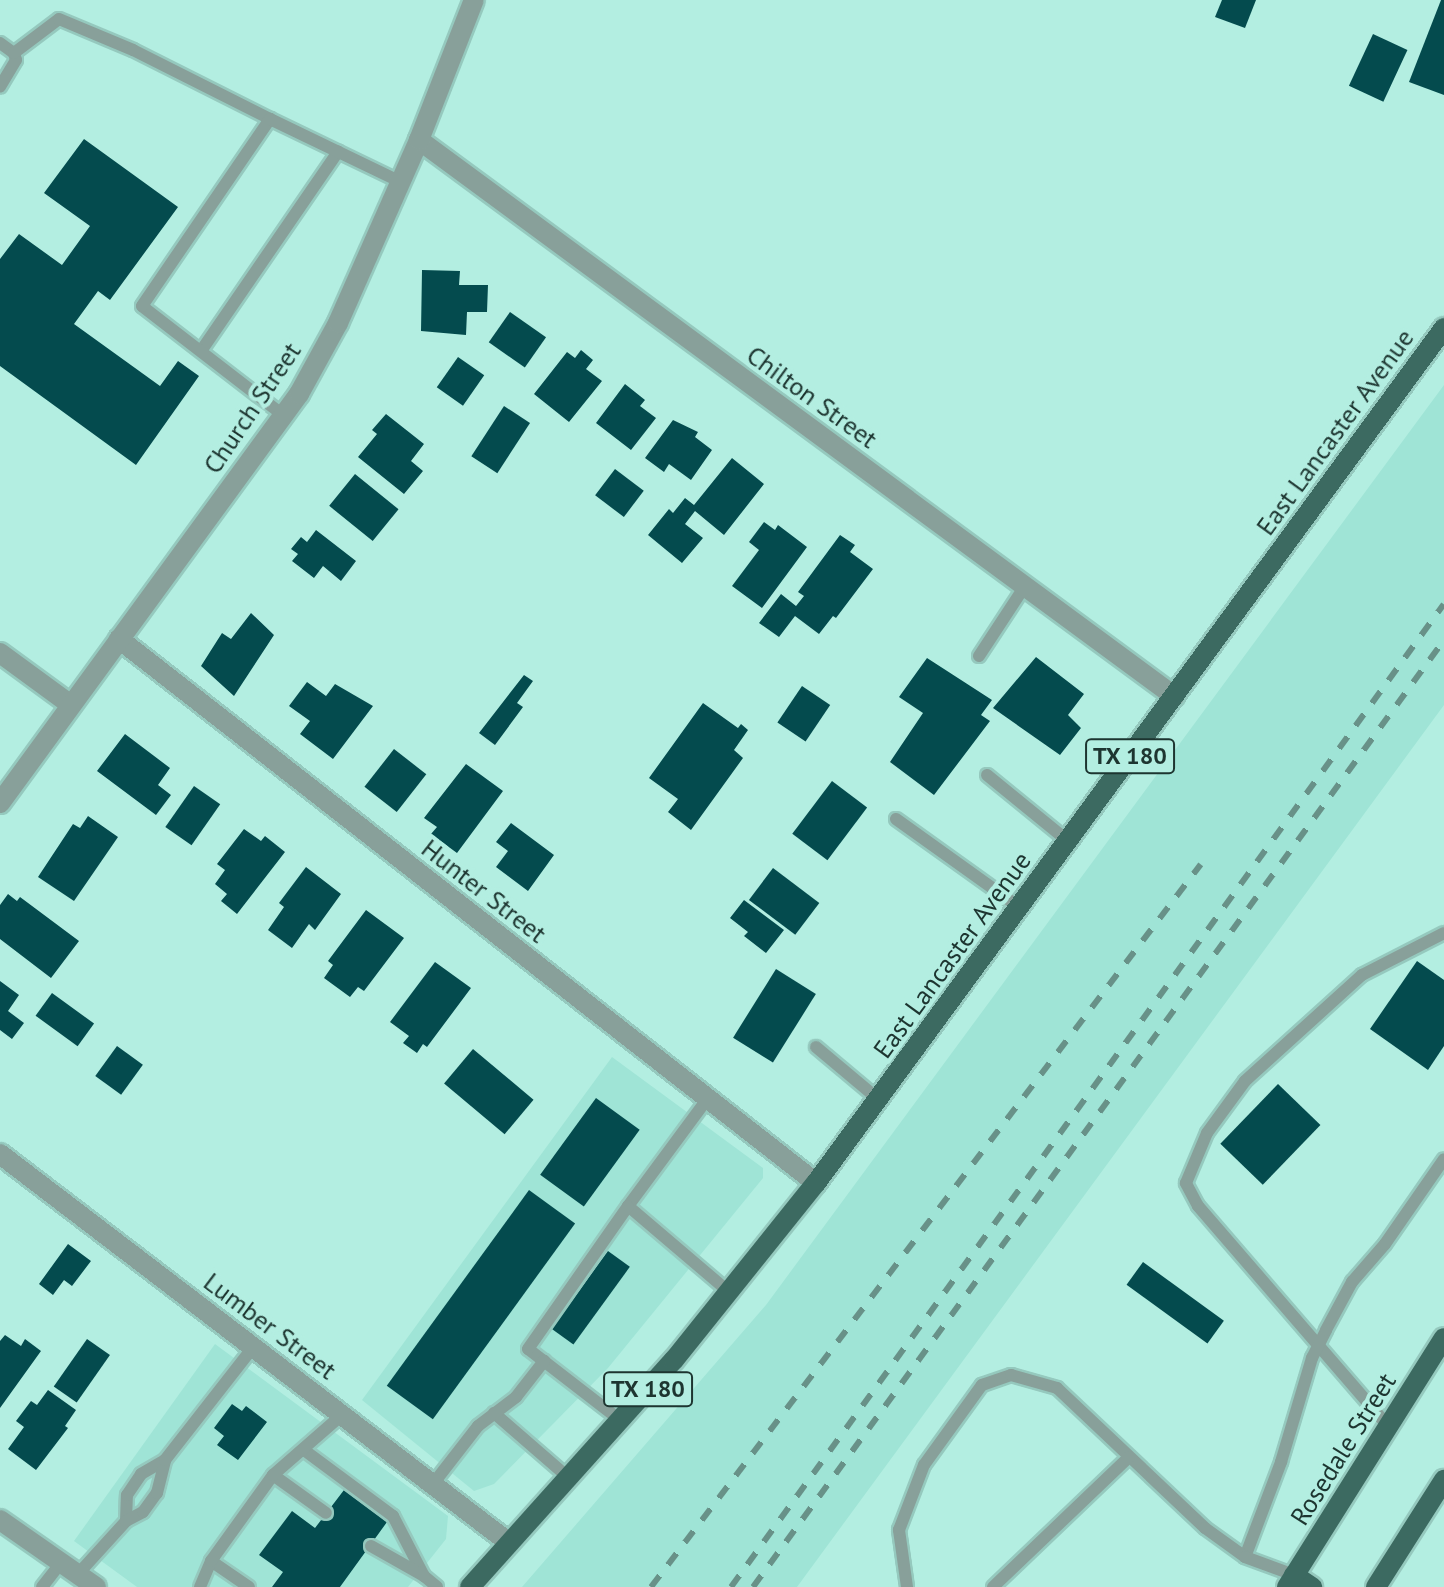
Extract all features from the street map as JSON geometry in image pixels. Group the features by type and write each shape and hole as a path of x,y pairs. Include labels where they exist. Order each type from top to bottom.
{"main road":[{"name":"East Lancaster Avenue","path":"470,1587 620,1420 729,1292 816,1183 1444,328"},
{"name":"Rosedale Street","path":"1290,1581 1444,1338"},
{"path":"1376,1587 1444,1480"},
{"path":"1290,1581 1312,1587"}],"street":[{"name":"Church Street","path":"0,803 299,394 338,323 401,182 474,0"},
{"name":"Chilton Street","path":"419,140 1174,696"},
{"name":"Hunter Street","path":"119,639 816,1183"},
{"path":"0,653 71,705"},
{"name":"Lumber Street","path":"0,1154 508,1542"},
{"path":"0,1520 96,1587"}],"lane":[{"path":"14,53 59,19 133,50 401,182"},
{"path":"0,43 14,53"},
{"path":"0,87 14,68 14,53"},
{"path":"270,119 142,306 283,415"},
{"path":"201,351 338,152"},
{"path":"979,656 1025,586"},
{"path":"987,775 1068,841"},
{"path":"896,819 1019,907"},
{"path":"1388,1426 1198,1206 1186,1183 1207,1133 1245,1081 1362,975 1444,933"},
{"path":"816,1047 878,1099"},
{"path":"620,1420 528,1349 708,1098"},
{"path":"1245,1557 1319,1346 1352,1282 1385,1244 1444,1159"},
{"path":"628,1206 729,1292"},
{"path":"126,1521 127,1495 141,1474 165,1460 254,1346"},
{"path":"433,1484 478,1426 516,1397 544,1361"},
{"path":"907,1587 899,1530 924,1465 982,1385 1011,1375 1057,1388 1205,1528 1245,1557 1290,1581"},
{"path":"494,1413 568,1477"},
{"path":"200,1587 211,1561 273,1475 343,1414"},
{"path":"304,1450 393,1516 424,1576"},
{"path":"993,1587 1129,1457"},
{"path":"42,1587 126,1521 143,1512 157,1493 165,1460"},
{"path":"273,1475 326,1513"},
{"path":"371,1546 424,1576 437,1587"},
{"path":"211,1561 249,1587"}],"shaded area":[{"path":"1444,385 1444,705 797,1587 522,1587 766,1305"},
{"path":"612,1057 763,1168 763,1178 608,1368 494,1484 474,1491 362,1400"},
{"path":"215,1344 448,1516 446,1539 408,1587 137,1587 74,1541"}],"building":[{"path":"1222,0 1256,0 1245,28 1215,17"},
{"path":"1441,0 1444,0 1444,95 1409,82"},
{"path":"1373,34 1407,50 1383,102 1349,86"},
{"path":"84,139 178,207 110,300 98,291 74,324 160,386 178,361 199,376 136,465 0,366 0,259 19,234 62,265 90,226 44,193"},
{"path":"422,270 460,271 459,285 488,285 487,312 467,312 466,335 421,331"},
{"path":"510,312 546,337 525,368 489,342"},
{"path":"581,350 593,360 586,369 602,381 569,422 534,394 567,352 575,358"},
{"path":"458,357 484,375 463,406 437,387"},
{"path":"625,384 645,400 640,406 656,418 631,450 596,423"},
{"path":"504,406 530,423 497,473 471,456"},
{"path":"386,414 424,444 411,461 423,471 404,494 358,457 377,434 372,430"},
{"path":"673,420 698,432 695,437 712,450 691,480 669,464 664,472 645,458"},
{"path":"732,458 764,484 724,535 695,511 685,524 703,538 682,563 648,535 669,509 673,513 685,498 694,505"},
{"path":"615,469 644,491 624,517 595,495"},
{"path":"355,474 399,509 373,541 329,506"},
{"path":"764,522 775,530 778,525 807,547 762,608 732,586 759,550 749,542"},
{"path":"316,530 356,561 341,581 323,566 314,578 292,561 298,554 291,549 301,537 307,542"},
{"path":"840,535 855,545 850,552 873,569 836,618 833,616 819,634 795,616 779,637 759,623 781,594 796,606 804,596 798,592"},
{"path":"251,613 274,635 234,696 201,666 222,633 231,639"},
{"path":"1036,657 1084,694 1068,715 1081,728 1060,755 993,708"},
{"path":"927,658 992,700 981,715 990,721 934,795 890,762 923,713 899,697"},
{"path":"524,675 533,681 517,703 523,707 495,745 479,733"},
{"path":"307,682 326,696 335,684 373,706 333,759 300,734 310,721 289,706"},
{"path":"802,686 830,705 806,741 777,722"},
{"path":"703,703 738,728 741,724 748,730 734,750 743,758 691,830 668,812 678,799 649,778"},
{"path":"125,734 170,768 158,785 171,795 156,815 97,771"},
{"path":"394,749 426,774 397,812 364,787"},
{"path":"466,764 503,791 457,853 431,834 437,827 424,818"},
{"path":"832,781 867,807 827,860 792,834"},
{"path":"194,786 220,804 192,845 165,827"},
{"path":"88,816 118,837 74,901 38,877 73,824 80,828"},
{"path":"511,823 554,855 528,891 496,867 508,851 496,842"},
{"path":"244,829 261,841 265,836 285,852 237,914 221,901 227,894 215,884 225,870 217,864"},
{"path":"306,867 341,894 315,930 309,924 292,948 268,930 284,907 279,903"},
{"path":"773,868 819,903 795,935 749,900"},
{"path":"8,894 17,901 20,897 79,941 51,978 0,939 0,905"},
{"path":"744,900 784,930 766,953 744,936 748,932 730,918"},
{"path":"366,910 404,938 364,991 358,987 350,997 324,978 333,965 328,961"},
{"path":"1417,961 1444,980 1444,1046 1428,1070 1370,1029"},
{"path":"435,962 471,988 427,1047 423,1044 417,1053 403,1043 409,1036 390,1022"},
{"path":"776,969 816,994 773,1063 733,1038"},
{"path":"0,981 19,995 8,1011 24,1023 12,1039 0,1030"},
{"path":"52,993 94,1024 78,1046 36,1016"},
{"path":"117,1046 143,1065 121,1095 95,1076"},
{"path":"473,1049 534,1100 505,1134 444,1083"},
{"path":"1278,1084 1320,1125 1263,1185 1220,1144"},
{"path":"596,1098 640,1130 584,1207 540,1175"},
{"path":"529,1190 575,1224 433,1419 387,1386"},
{"path":"68,1244 91,1261 72,1286 64,1280 53,1295 39,1284"},
{"path":"608,1251 630,1267 573,1345 552,1329"},
{"path":"1143,1262 1224,1321 1207,1343 1127,1285"},
{"path":"5,1335 21,1346 25,1339 41,1351 0,1408 0,1341"},
{"path":"87,1339 110,1355 77,1403 54,1387"},
{"path":"48,1390 76,1410 65,1426 68,1428 36,1470 8,1449 24,1427 16,1421 31,1401 37,1405"},
{"path":"232,1404 242,1411 246,1406 267,1422 238,1460 217,1445 224,1436 214,1428"},
{"path":"344,1490 387,1522 340,1587 272,1587 283,1572 259,1555 292,1511 315,1528"}],"railway":[{"path":"731,1587 1444,604"},
{"path":"753,1587 1444,640"},
{"path":"651,1587 1201,864"}]}
